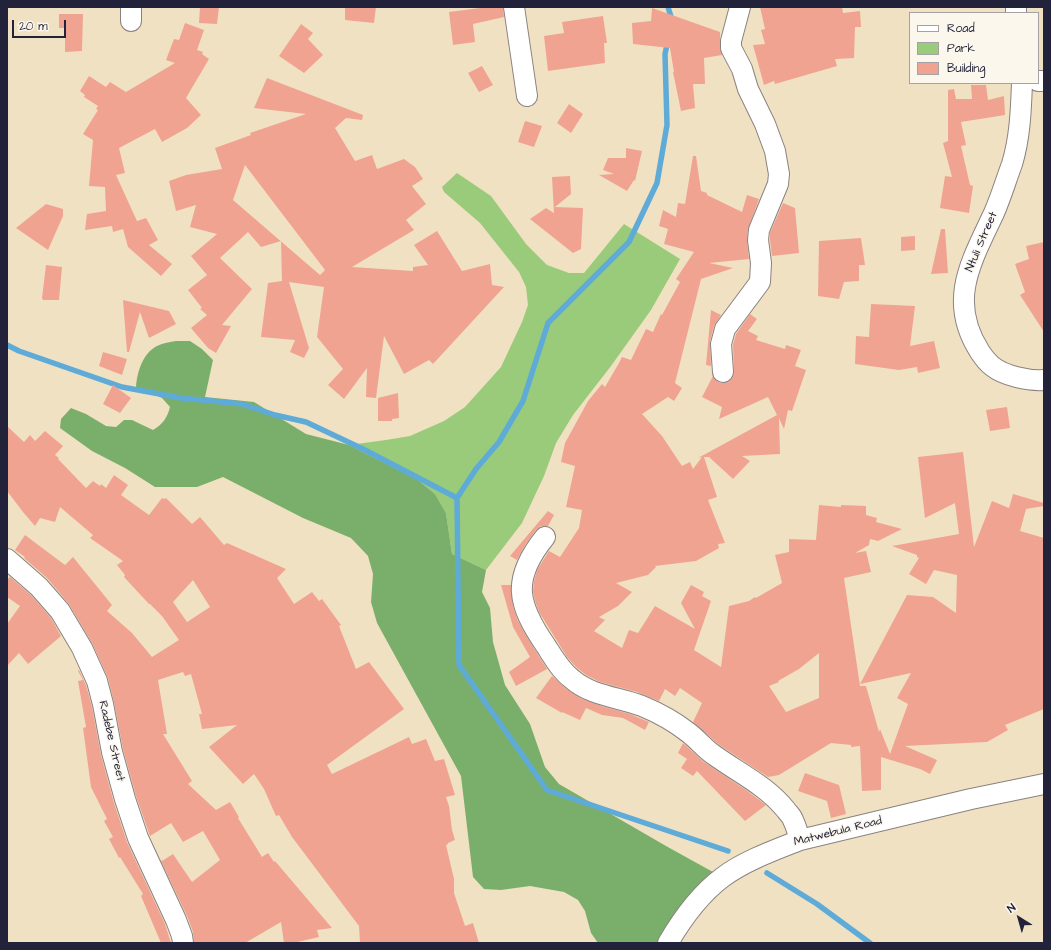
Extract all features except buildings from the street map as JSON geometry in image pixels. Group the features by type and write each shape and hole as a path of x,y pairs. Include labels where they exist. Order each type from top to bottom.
{"street":[{"path":"514,7 527,96"},
{"path":"723,372 721,344 725,330 760,282 761,263 758,240 759,230 778,184 775,151 765,124 748,89 742,70 731,48 731,41 740,7"},
{"name":"Ntuli Street","path":"1022,84 1020,129 1012,162 995,211 974,254 966,280 963,301 967,324 973,341 989,364 1004,373 1032,380 1044,380"},
{"path":"544,537 534,549 527,564 522,584 521,596 524,608 536,631 555,660 571,679 582,686 599,693 640,705 662,715 689,733 714,755 746,775 778,800 793,819 800,840"},
{"name":"Radebe Street","path":"7,559 40,587 60,611 82,648 97,681 112,752 125,800 138,838 176,920 183,943"},
{"name":"Matwebula Road","path":"668,943 676,929 701,897 723,877 737,868 800,840 971,799 1044,784"}],"green space":[{"path":"457,173 491,196 526,244 547,265 569,273 584,273 624,224 680,259 651,310 611,366 573,415 556,443 544,476 522,523 486,570 452,554 446,513 435,494 418,480 349,445 410,436 444,421 465,407 501,367 522,322 528,305 526,287 519,272 480,223 444,192 442,187"},
{"path":"176,341 190,341 202,349 213,360 205,397 254,402 306,434 349,445 418,480 435,494 446,513 452,554 486,570 482,592 490,608 493,642 505,685 530,724 545,767 559,784 722,877 667,943 598,943 591,933 585,911 578,900 564,892 530,886 501,890 484,889 473,877 461,776 377,623 371,602 373,574 368,556 351,538 303,518 223,477 197,487 155,487 125,468 92,451 60,428 61,419 71,408 86,414 106,426 116,427 124,420 132,420 153,430 156,428 164,420 170,407 162,398 136,387 139,369 144,358 152,349 162,344"}],"waterway":[{"path":"668,7 672,20"},
{"path":"457,498 476,469 499,442 523,401 548,323 629,242 657,183 667,125 665,54 668,40"},
{"path":"7,345 19,351 122,387 181,398 242,404 275,415 306,422 363,449 457,498 459,665 547,790 728,851"},
{"path":"767,873 817,904 870,943"}]}
